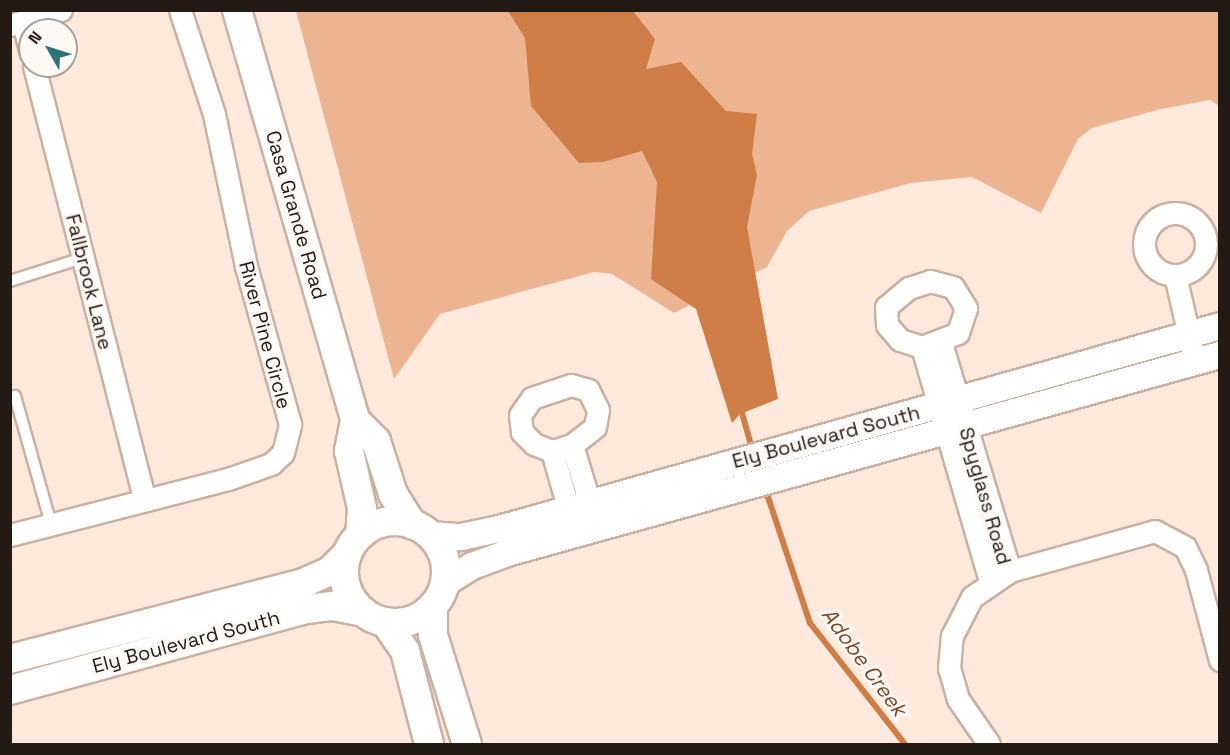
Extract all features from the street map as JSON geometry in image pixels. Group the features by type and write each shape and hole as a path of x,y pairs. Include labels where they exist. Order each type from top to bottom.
{"main road":[{"name":"Casa Grande Road","path":"237,10 354,420 349,451 362,508 354,544"},
{"path":"354,420 376,441 393,494 446,565 439,594 434,635 467,744"},
{"path":"421,529 385,522 354,544 346,585 405,651 429,744"},
{"name":"Ely Boulevard South","path":"10,659 301,584 330,571 354,544"},
{"path":"374,617 420,617 439,594"},
{"name":"Ely Boulevard South","path":"10,690 307,609 333,606 374,617"}],"street":[{"path":"17,23 61,10"},
{"name":"River Pine Circle","path":"10,535 144,498 228,479 270,464 283,453 290,424 246,266 214,114 180,10"},
{"name":"Fallbrook Lane","path":"37,78 144,498"},
{"path":"1175,275 1190,334 1207,359"},
{"name":"Ely Boulevard South","path":"421,529 461,537 948,404 1220,326"},
{"name":"Spyglass Road","path":"932,345 956,430 1010,571 990,581 972,597 952,636 949,668 958,699 989,744"},
{"name":"Ely Boulevard South","path":"439,594 482,562 1207,359"},
{"name":"Spyglass Road","path":"956,430 990,581"},
{"path":"562,448 587,532"},
{"path":"1010,571 1155,531 1185,547 1196,570 1220,660"}],"lane":[{"path":"10,281 83,258"},
{"path":"15,396 51,524"}],"shaded area":[{"path":"296,11 1219,11 1219,106 1210,100 1161,109 1092,128 1078,139 1041,213 972,177 911,183 809,211 787,231 767,267 674,313 612,274 594,272 440,314 394,379"},
{"path":"508,11 633,11 655,39 646,69 681,62 726,111 757,114 752,154 757,175 747,227 778,399 740,414 732,423 696,309 651,279 657,182 642,151 603,162 579,163 531,106 525,38"}],"waterway":[{"name":"Adobe Creek","path":"740,406 751,445"},
{"name":"Adobe Creek","path":"767,494 810,623 905,744"}]}
